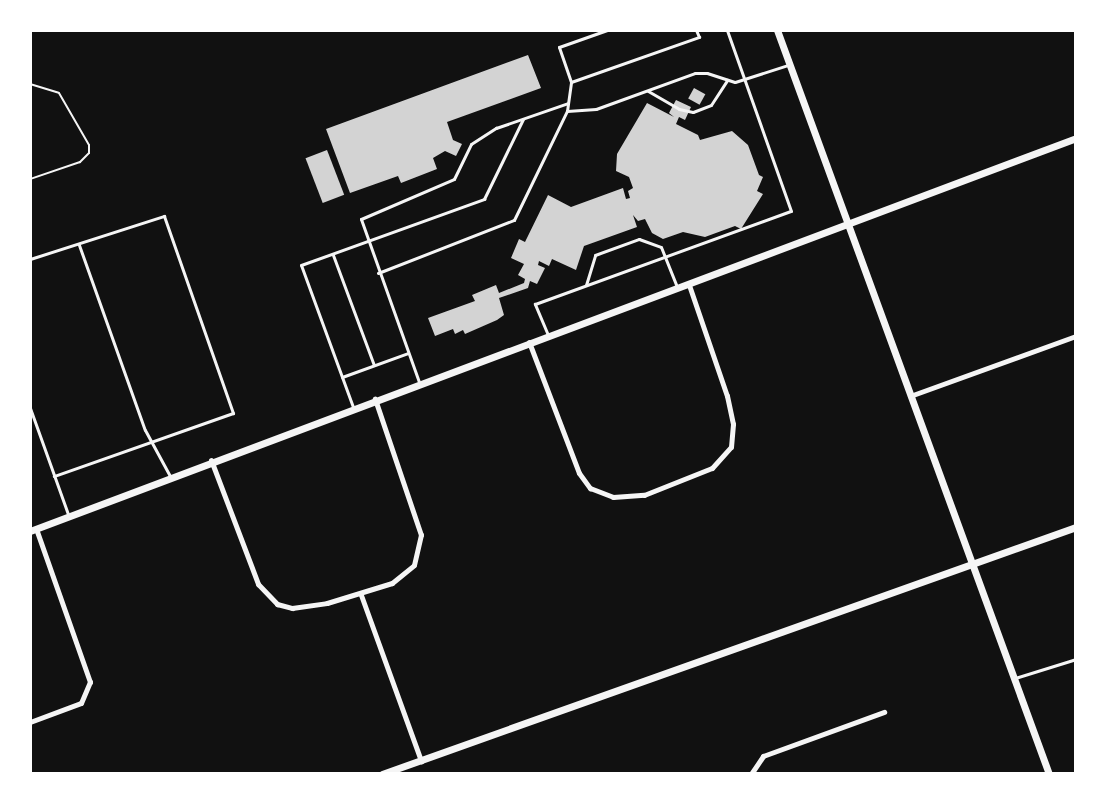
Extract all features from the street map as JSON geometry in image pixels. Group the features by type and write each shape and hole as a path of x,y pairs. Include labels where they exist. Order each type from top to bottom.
{"street":[{"path":"777,30 1048,774"},
{"path":"30,722 81,703 90,682 33,530 419,382 689,285 1076,138"},
{"path":"529,342 579,473 590,488 613,498 644,495 712,468 731,447 733,424 727,396 689,285"},
{"path":"910,396 1076,336"},
{"path":"212,460 258,584 266,595 292,608 361,595 406,573 414,565 421,541 419,521 375,399"},
{"path":"382,774 1076,527"},
{"path":"361,595 421,760"},
{"path":"751,772 763,756 884,712"}],"lane":[{"path":"378,273 514,220 567,111 571,82 559,47 607,30"},
{"path":"571,82 699,37 696,30"},
{"path":"548,335 535,304 791,211 727,30"},
{"path":"567,111 582,113 695,73 707,72 728,80 745,80 789,64"},
{"path":"647,91 679,109 693,112 711,105 728,80"},
{"path":"419,382 366,240 361,219 454,179 471,144 496,128 568,103"},
{"path":"353,407 301,265 484,199 523,119"},
{"path":"30,259 80,245 164,216 233,413 54,476"},
{"path":"586,285 595,255 639,239 661,247 678,288"},
{"path":"80,245 145,430 170,476"},
{"path":"333,254 375,365"},
{"path":"342,376 408,354"},
{"path":"30,408 69,516"},
{"path":"1013,678 1076,659"}],"path":[{"path":"30,84 59,93 89,145 89,153 80,162 30,179"}],"building":[{"path":"528,55 541,88 447,122 453,140 462,144 456,156 445,151 433,158 437,169 401,183 398,176 350,193 326,129"},
{"path":"694,88 705,94 700,105 688,98"},
{"path":"676,100 691,107 685,120 679,117 676,124 698,135 700,140 732,131 748,145 759,175 763,177 757,191 763,194 741,229 735,226 705,237 683,232 663,239 652,233 645,219 638,221 633,215 637,227 584,246 576,270 552,259 549,266 539,261 538,265 545,268 537,284 530,281 528,288 499,298 504,315 497,320 465,334 463,330 455,334 453,329 435,336 428,318 475,301 472,295 496,285 499,293 524,283 525,279 518,275 524,264 511,258 519,239 525,242 548,195 571,207 623,188 626,199 630,198 628,191 633,188 629,177 616,171 617,154 647,103 674,117 669,113"},
{"path":"327,150 344,195 323,203 306,158"}]}
